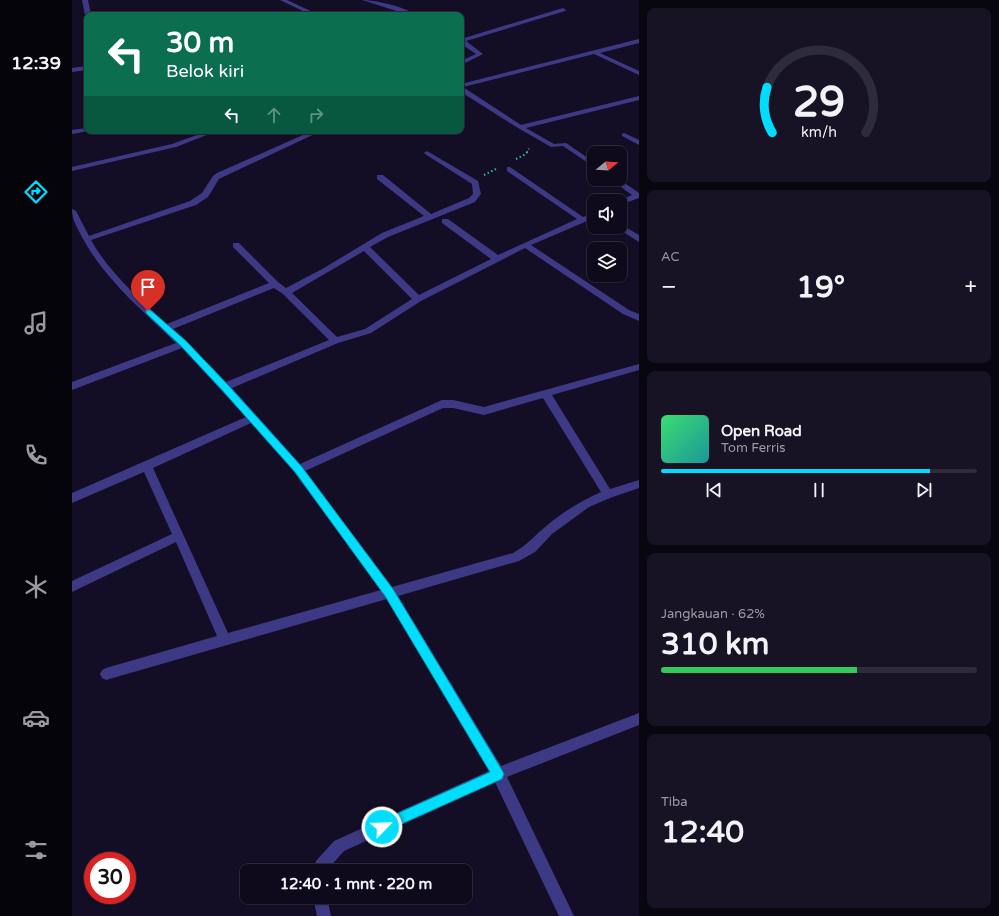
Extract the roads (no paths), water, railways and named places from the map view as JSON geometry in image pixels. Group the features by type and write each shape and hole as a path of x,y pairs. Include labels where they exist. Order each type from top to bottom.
{"street":[{"path":"85,0 87,12"},
{"path":"283,0 309,12"},
{"path":"366,0 376,5 406,12"},
{"path":"464,40 563,10"},
{"path":"464,86 639,41"},
{"path":"464,43 480,54 464,62"},
{"path":"594,52 639,73"},
{"path":"72,70 84,68"},
{"path":"464,89 551,146 564,144 587,160"},
{"path":"520,127 639,98"},
{"path":"72,132 84,130"},
{"path":"72,169 174,146 206,134"},
{"path":"87,239 193,203 205,195 216,178 220,175 311,134"},
{"path":"624,134 639,144"},
{"path":"286,292 366,248 385,235 472,200 477,194 475,183 428,153"},
{"path":"510,169 583,220"},
{"path":"380,177 430,217"},
{"path":"624,186 638,195"},
{"path":"627,200 638,195"},
{"path":"72,211 96,256 120,285 184,344 225,387 298,469 389,592 498,774 567,916"},
{"path":"225,387 335,341 368,331 418,299 525,245 587,218"},
{"path":"445,221 497,259"},
{"path":"627,231 639,239"},
{"path":"236,245 335,341"},
{"path":"525,245 626,312 639,318"},
{"path":"366,248 418,299"},
{"path":"167,328 275,284"},
{"path":"72,386 184,344"},
{"path":"298,469 442,404 451,403 477,411 484,411 639,367"},
{"path":"546,394 608,494"},
{"path":"72,498 253,418"},
{"path":"147,466 225,641"},
{"path":"106,674 515,557 531,548 548,531 585,504 608,494 639,484"},
{"path":"72,587 178,536"},
{"path":"323,864 339,846 498,774 639,719"},
{"path":"321,904 324,916"}]}
